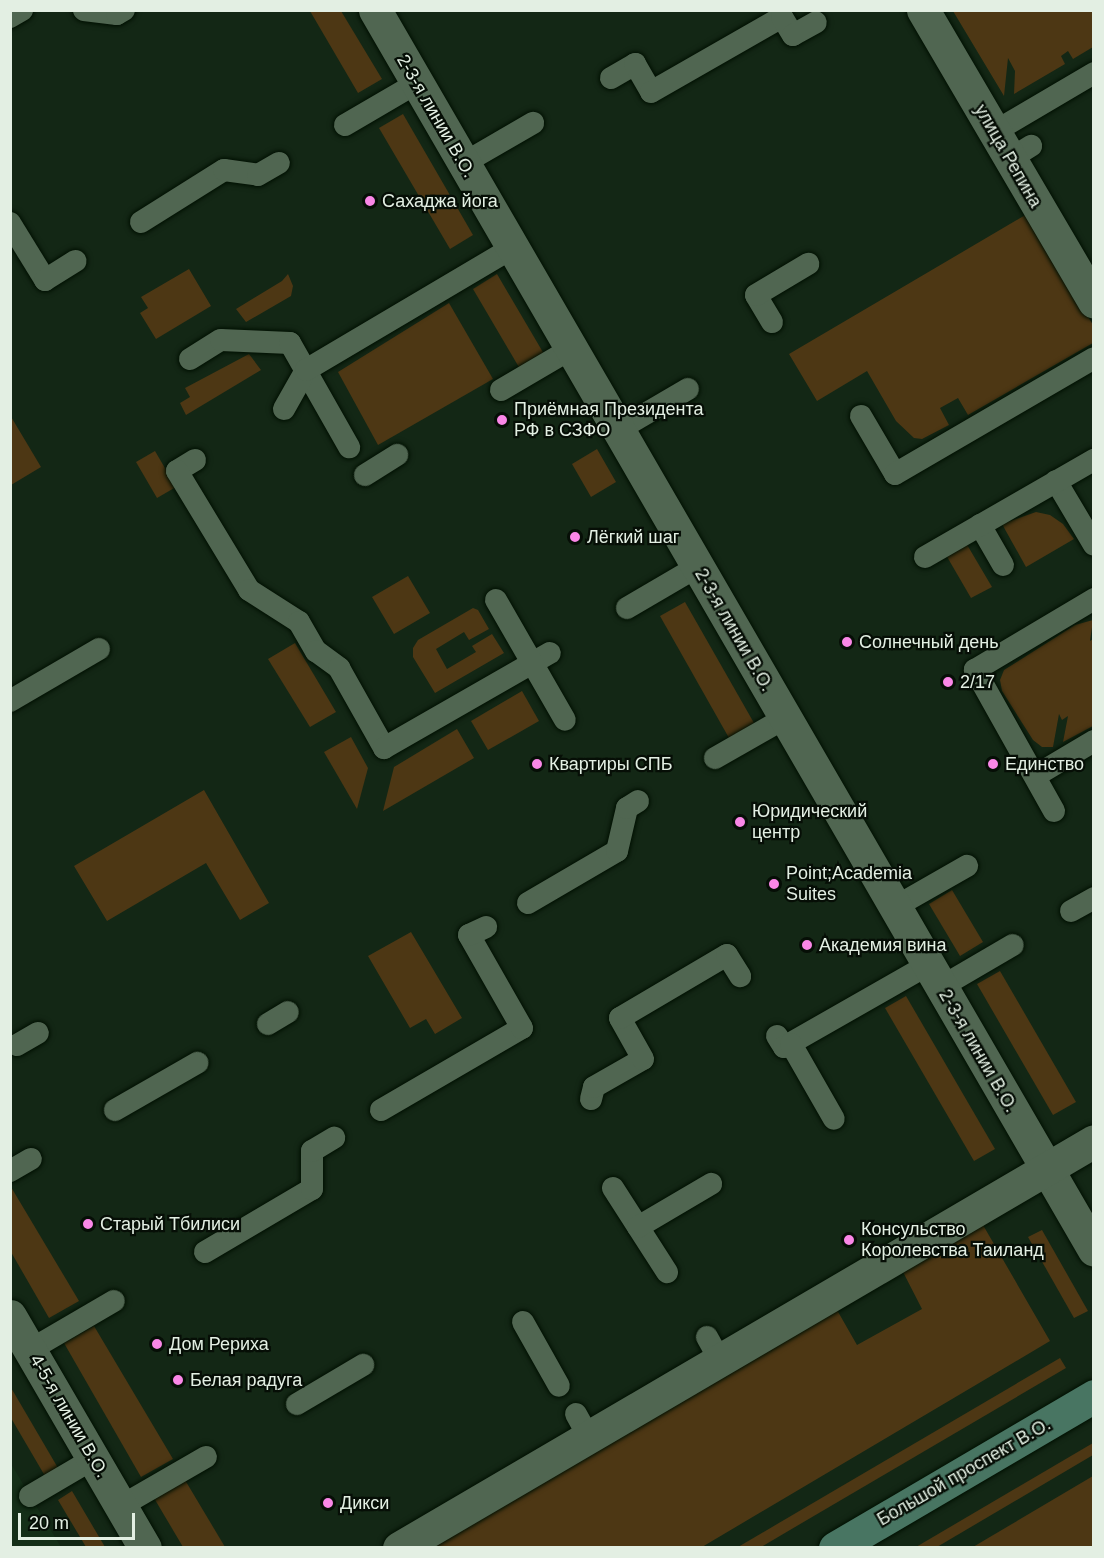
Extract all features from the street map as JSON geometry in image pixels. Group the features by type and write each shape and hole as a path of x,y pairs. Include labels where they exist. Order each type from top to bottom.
{"main road":[{"name":"Большой проспект В.О.","path":"835,1548 1094,1396"}],"street":[{"name":"2-3-я линии В.О.","path":"375,10 1094,1250"},
{"name":"улица Репина","path":"923,10 1011,145 1092,296"},
{"path":"399,1548 582,1425 713,1348 1094,1141"},
{"name":"4-5-я линии В.О.","path":"10,1316 145,1548"}],"lane":[{"path":"10,17 22,10"},
{"path":"84,10 117,14 124,10"},
{"path":"611,78 635,64 651,92 782,17 793,35 816,22"},
{"path":"1011,145 1094,73"},
{"path":"345,125 417,83"},
{"path":"464,163 533,123"},
{"path":"141,222 224,170 258,175 279,163"},
{"path":"10,223 45,280 76,261"},
{"path":"284,409 306,370 512,248"},
{"path":"772,322 756,295 808,264"},
{"path":"190,359 221,340 291,343 349,447"},
{"path":"501,390 571,349"},
{"path":"861,416 895,474 1094,358"},
{"path":"618,430 688,389"},
{"path":"365,475 397,455"},
{"path":"195,460 177,471 249,590 299,622 316,651 339,668 384,748 541,658"},
{"path":"925,557 1094,460"},
{"path":"1056,481 1094,545"},
{"path":"980,525 1003,565"},
{"path":"627,608 697,567"},
{"path":"1054,811 975,670 1094,599"},
{"path":"496,600 541,658 565,720"},
{"path":"10,701 99,650"},
{"path":"715,758 785,718"},
{"path":"1035,776 1094,741"},
{"path":"528,903 617,851 627,808 638,801"},
{"path":"895,907 967,866"},
{"path":"1071,911 1094,898"},
{"path":"381,1110 522,1028 469,935 486,927"},
{"path":"834,1119 784,1040 1012,945"},
{"path":"591,1099 594,1087 643,1059 621,1018 727,955 740,976"},
{"path":"267,1024 288,1012"},
{"path":"17,1045 38,1033"},
{"path":"116,1110 197,1063"},
{"path":"205,1252 312,1189 312,1151 334,1138"},
{"path":"10,1171 31,1159"},
{"path":"638,1227 711,1184"},
{"path":"613,1188 667,1272"},
{"path":"30,1350 114,1301"},
{"path":"523,1322 559,1386"},
{"path":"297,1404 363,1365"},
{"path":"121,1506 206,1457"},
{"path":"30,1496 93,1459"}],"shaded area":[{"path":"310,11 341,11 382,79 358,93"},
{"path":"953,11 1093,11 1093,47 1073,59 1068,51 1061,56 1065,64 1014,94 1015,71 1008,58 1004,96"},
{"path":"403,114 473,235 450,249 379,128"},
{"path":"1027,214 1093,325 1093,343 968,415 958,398 940,408 949,425 922,439 914,438 896,421 867,371 817,401 789,354"},
{"path":"189,269 211,306 156,339 140,313 148,308 141,297"},
{"path":"288,274 293,286 291,296 246,322 236,309 282,281"},
{"path":"497,274 544,354 520,369 473,289"},
{"path":"449,303 493,379 378,445 338,372"},
{"path":"249,354 261,370 186,415 180,403 190,397 185,388"},
{"path":"10,415 41,467 11,485 10,485"},
{"path":"597,449 616,482 591,497 572,464"},
{"path":"155,451 176,487 157,498 136,462"},
{"path":"1036,512 1050,515 1063,524 1074,539 1026,567 1002,524"},
{"path":"966,543 992,587 971,598 946,555"},
{"path":"408,576 430,613 394,634 372,597"},
{"path":"685,602 754,723 729,738 660,616"},
{"path":"473,608 478,610 489,629 469,640 464,632 436,649 447,669 476,652 472,646 492,634 504,653 435,693 413,657 413,648 418,640"},
{"path":"1093,620 1090,641 1093,639 1093,726 1063,742 1068,716 1062,720 1059,714 1053,747 1042,747 1033,740 1002,691 1000,680 1004,670 1075,625"},
{"path":"295,643 336,712 310,727 268,659"},
{"path":"522,691 539,721 488,750 471,721"},
{"path":"457,729 474,758 383,811 394,767"},
{"path":"351,737 368,768 357,809 324,752"},
{"path":"204,790 269,903 240,920 206,863 107,921 74,866"},
{"path":"952,890 983,942 960,956 929,904"},
{"path":"411,932 462,1018 435,1034 426,1019 410,1028 368,956"},
{"path":"1000,971 1076,1102 1053,1115 977,984"},
{"path":"906,996 995,1149 974,1161 885,1008"},
{"path":"11,1187 79,1301 49,1318 11,1252"},
{"path":"983,1225 1050,1341 702,1547 431,1548 837,1310 857,1345 922,1309 903,1272"},
{"path":"1042,1230 1088,1311 1074,1318 1028,1237"},
{"path":"94,1326 173,1459 141,1477 64,1343"},
{"path":"1060,1358 1066,1368 761,1547 738,1547"},
{"path":"10,1386 58,1468 45,1476 11,1418"},
{"path":"1093,1443 1093,1455 937,1547 916,1547"},
{"path":"10,1462 41,1514 61,1547 11,1547"},
{"path":"1093,1476 1093,1547 973,1547"},
{"path":"185,1480 225,1547 183,1547 154,1498"},
{"path":"72,1491 105,1547 86,1547 58,1500"}],"place":[{"name":"Сахаджа йога","path":"370,201"},
{"name":"Приёмная Президента РФ в СЗФО","path":"502,420"},
{"name":"Лёгкий шаг","path":"575,537"},
{"name":"Солнечный день","path":"847,642"},
{"name":"2/17","path":"948,682"},
{"name":"Квартиры СПБ","path":"537,764"},
{"name":"Единство","path":"993,764"},
{"name":"Юридический центр","path":"740,822"},
{"name":"Point;Academia Suites","path":"774,884"},
{"name":"Академия вина","path":"807,945"},
{"name":"Старый Тбилиси","path":"88,1224"},
{"name":"Консульство Королевства Таиланд","path":"849,1240"},
{"name":"Дом Рериха","path":"157,1344"},
{"name":"Белая радуга","path":"178,1380"},
{"name":"Дикси","path":"328,1503"}]}
